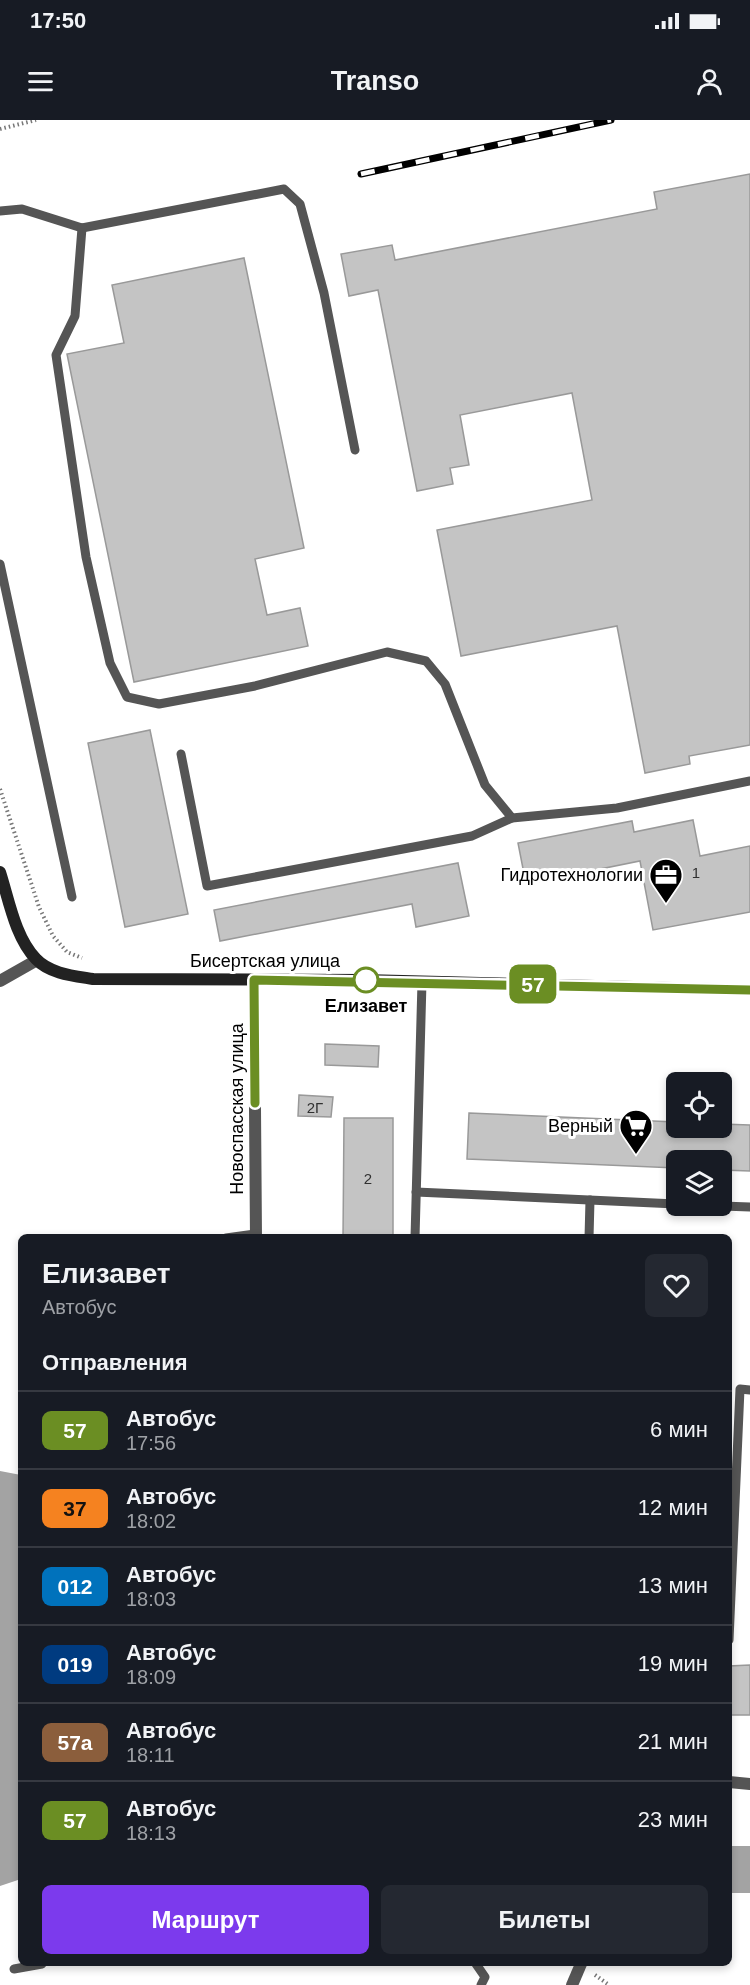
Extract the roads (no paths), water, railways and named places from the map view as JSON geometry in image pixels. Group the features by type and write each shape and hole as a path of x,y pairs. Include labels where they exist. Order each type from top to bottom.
{"main road":[{"path":"0,872 18,929 37,960"},
{"name":"Бисертская улица","path":"37,960 63,974 93,979 422,982 750,990"}],"street":[{"path":"0,981 37,960"},
{"name":"Новоспасская улица","path":"254,980 255,1234"},
{"path":"732,1782 750,1784"},
{"path":"572,1985 580,1966"}],"lane":[{"path":"0,211 22,209 82,228 284,189 300,204 324,293 355,450"},
{"path":"82,228 75,316 56,355 86,557 110,663 127,698 159,704 255,686 387,652 426,661 445,684 485,785 512,818"},
{"path":"0,564 4,610 72,897"},
{"path":"181,754 207,886 472,836 512,818 616,808 750,781"},
{"path":"415,1234 422,982"},
{"path":"416,1192 666,1204"},
{"path":"589,1234 590,1200"},
{"path":"732,1206 750,1207"},
{"path":"732,1572 740,1389 750,1390"},
{"path":"14,1969 31,1966"},
{"path":"477,1966 485,1977 481,1985"}],"railway":[{"path":"361,174 611,120"}],"place":[{"name":"Гидротехнологии","path":"666,904"},
{"name":"Елизавет","path":"366,980"},
{"name":"Верный","path":"636,1155"}]}
